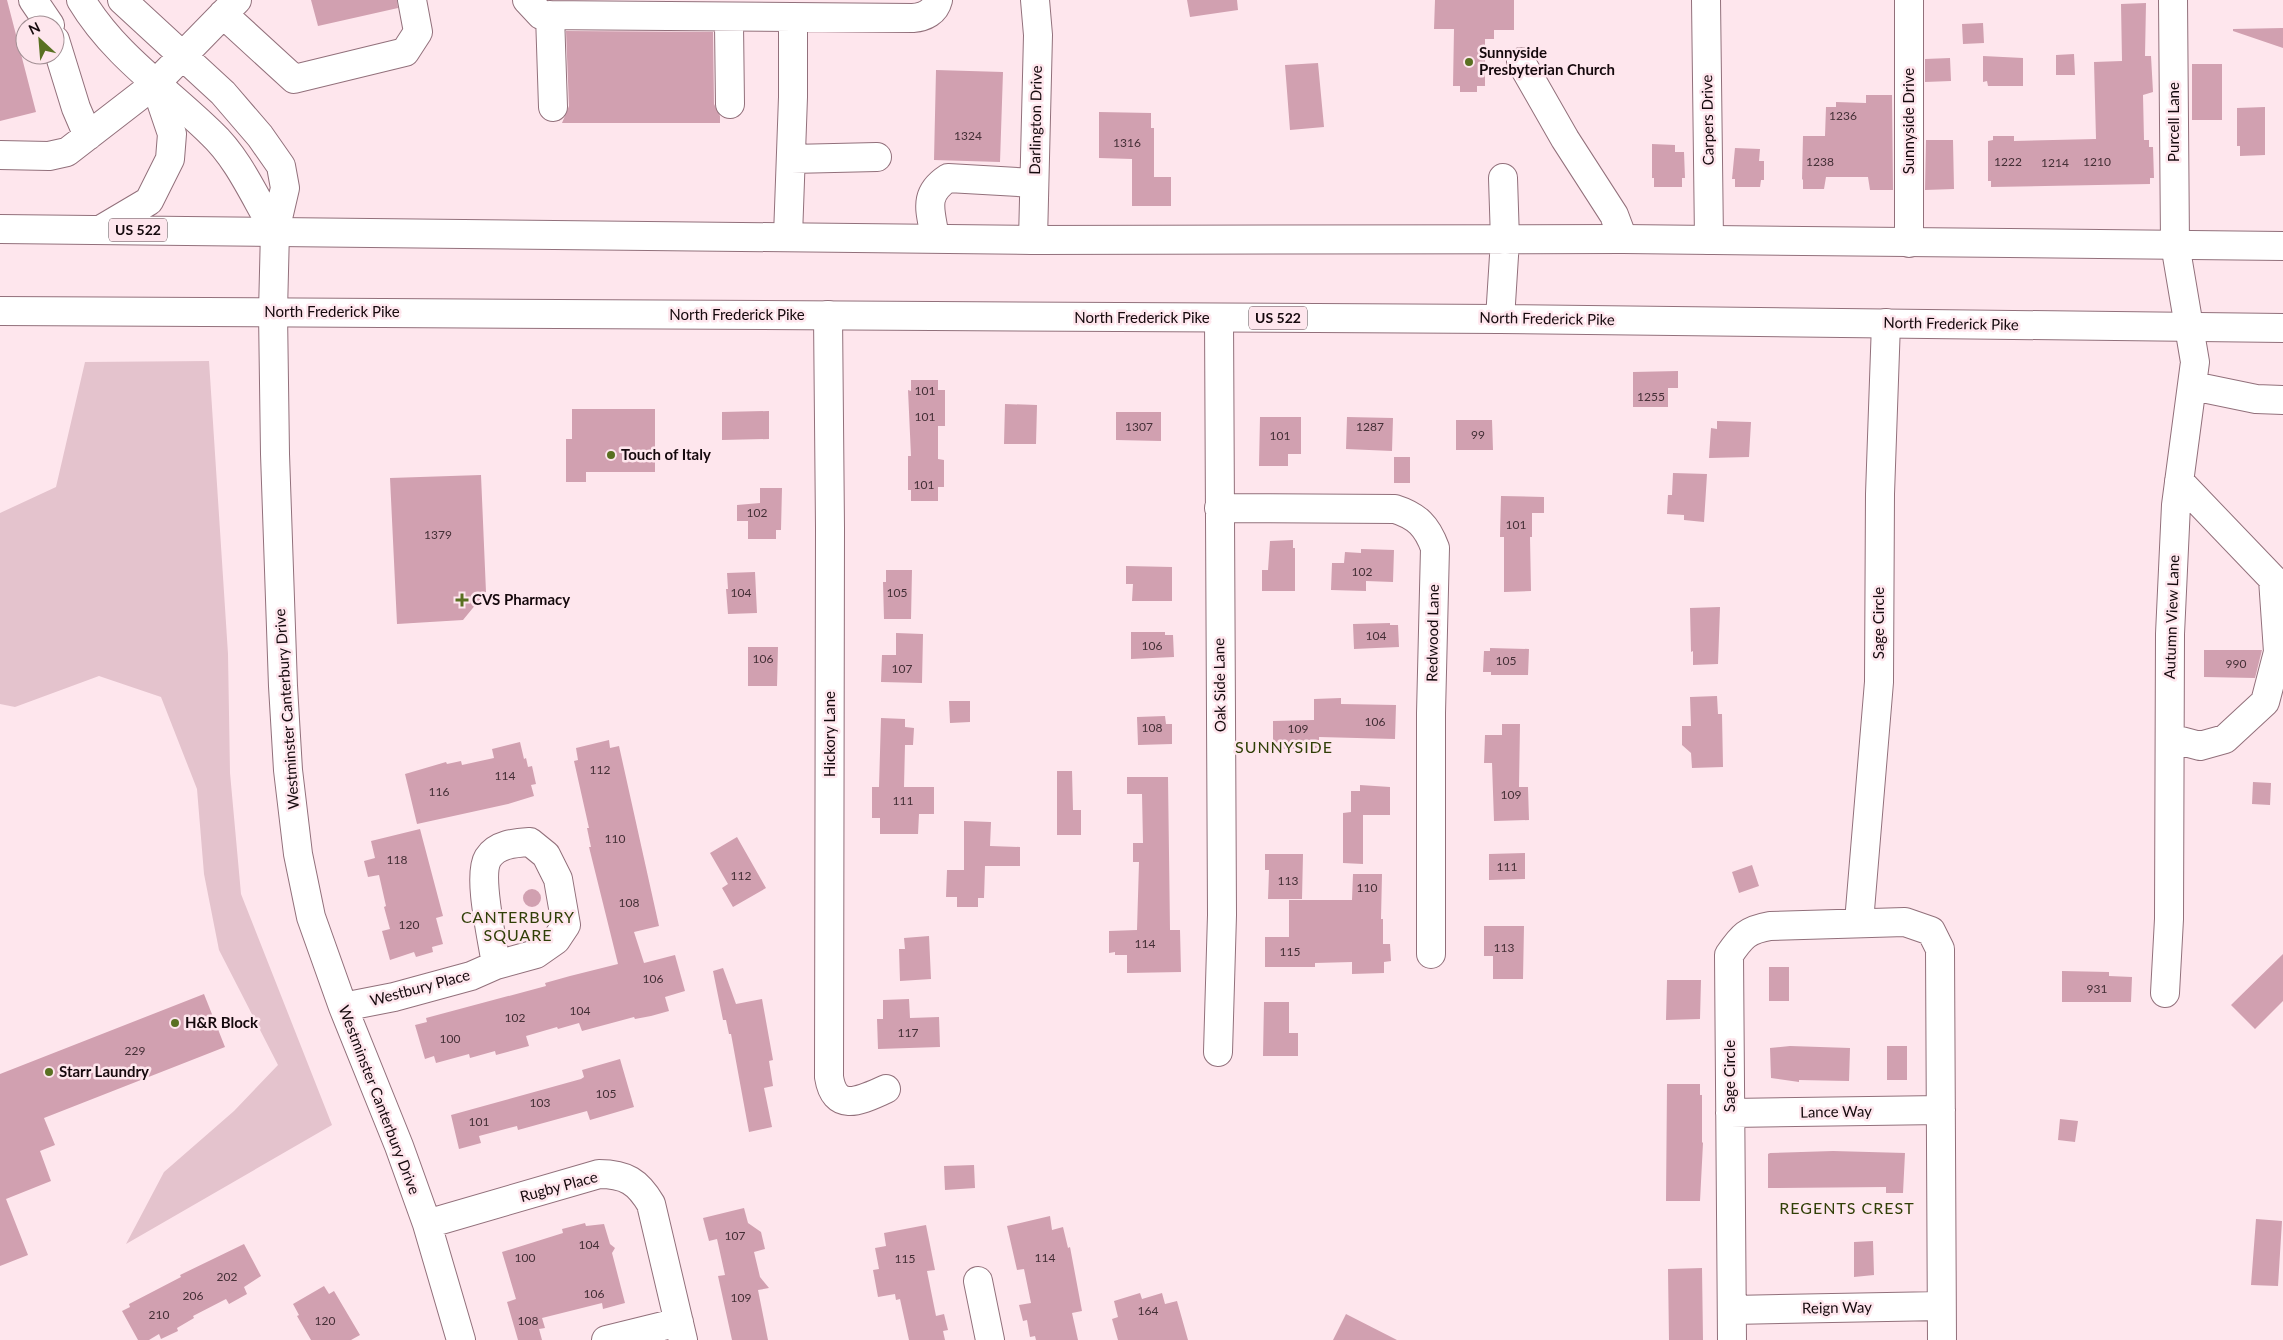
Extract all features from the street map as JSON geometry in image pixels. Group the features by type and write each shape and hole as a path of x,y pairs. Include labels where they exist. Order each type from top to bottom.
{"street":[{"path":"34,0 44,15"},
{"path":"81,0 96,24 137,68 212,134 236,163 275,231"},
{"name":"Westminster Canterbury Drive","path":"122,0 223,93 260,136 281,166 285,188 275,231 273,312 275,454 283,686 288,770 298,854 312,916 343,1007 399,1146 427,1224 461,1340"},
{"path":"0,155 49,156 67,152 155,84 230,7 294,79 404,52 418,32 412,0"},
{"path":"527,0 541,15 793,18 921,18 935,9 938,0"},
{"name":"Darlington Drive","path":"1033,240 1038,35 1035,0"},
{"name":"Carpers Drive","path":"1706,0 1709,240"},
{"name":"Sunnyside Drive","path":"1909,0 1909,243"},
{"name":"Purcell Lane","path":"2173,0 2174,244"},
{"path":"550,15 553,107"},
{"path":"730,104 729,25 733,17"},
{"path":"788,236 793,18"},
{"path":"1521,62 1565,139 1614,215 1623,240"},
{"path":"63,65 76,108 88,136"},
{"path":"100,230 149,200 170,159 172,134 155,84"},
{"path":"791,159 877,157"},
{"path":"935,238 930,206 931,194 937,185 948,178 1034,183"},
{"path":"1500,318 1506,240 1503,178"},
{"name":"US 522","path":"0,230 275,231 1033,240 1709,240 2283,246"},
{"name":"Autumn View Lane","path":"2165,993 2169,920 2170,634 2176,505 2195,362 2174,244"},
{"name":"North Frederick Pike","path":"0,311 1500,318 2283,328"},
{"name":"Hickory Lane","path":"828,315 830,577 829,1077 831,1088 835,1095 846,1102 857,1102 886,1089"},
{"name":"Oak Side Lane","path":"1218,1052 1222,915 1219,318"},
{"name":"Sage Circle","path":"1859,922 1879,682 1880,494 1886,323"},
{"path":"2193,386 2256,399 2283,400"},
{"path":"2170,738 2200,746 2225,739 2265,702 2278,652 2273,579 2179,481"},
{"name":"Redwood Lane","path":"1219,508 1395,509 1410,514 1420,521 1429,533 1435,548 1431,713 1431,954"},
{"name":"Sage Circle","path":"1732,1340 1730,955 1741,937 1755,928 1859,922 1905,922 1931,931 1940,949 1942,1340"},
{"name":"Westbury Place","path":"343,1007 394,997 471,976 496,965"},
{"name":"Lance Way","path":"1730,1113 1941,1110"},
{"name":"Rugby Place","path":"427,1224 599,1174 614,1174 632,1181 643,1191 652,1204 681,1331 606,1340"},
{"path":"978,1281 990,1340"},
{"name":"Reign Way","path":"1732,1310 1941,1306"}],"shaded area":[{"path":"209,361 228,654 230,773 241,894 332,1125 126,1244 164,1172 234,1111 278,1065 219,950 204,874 197,789 161,697 99,676 15,707 0,704 0,513 56,487 85,362"}],"building":[{"path":"0,0 7,0 15,31 15,65 24,65 36,112 0,121"},
{"path":"311,0 397,0 398,8 318,26"},
{"path":"1187,0 1237,0 1238,10 1190,17"},
{"name":"Sunnyside Presbyterian Church","path":"1435,0 1514,0 1514,30 1494,30 1494,39 1485,39 1485,86 1477,86 1477,92 1460,92 1460,86 1453,86 1454,29 1434,29"},
{"path":"2146,3 2145,56 2151,56 2153,92 2143,95 2144,140 2149,140 2149,147 2153,147 2154,178 2150,178 2150,184 1991,187 1991,181 1988,181 1988,141 1993,140 1993,136 2014,136 2014,141 2096,139 2094,62 2122,61 2121,4"},
{"path":"1983,23 1984,43 1963,44 1962,24"},
{"path":"2283,28 2283,48 2233,31 2233,29"},
{"path":"566,31 713,32 714,104 720,116 720,123 562,123 569,106"},
{"path":"2074,54 2075,75 2056,75 2056,55"},
{"path":"1983,56 2023,58 2023,86 1988,86 1987,81 1983,82"},
{"path":"1950,58 1951,81 1925,82 1925,59"},
{"path":"1318,63 1324,127 1290,130 1285,65"},
{"path":"2192,64 2222,64 2222,120 2192,120"},
{"path":"936,70 1003,72 1000,162 934,160"},
{"path":"1866,95 1892,95 1893,190 1870,190 1868,177 1826,177 1824,189 1803,189 1803,136 1825,136 1826,107 1836,107 1836,102 1866,103"},
{"path":"2265,107 2265,155 2240,156 2240,146 2237,146 2237,108"},
{"path":"1099,112 1151,113 1151,128 1154,128 1154,177 1171,177 1171,206 1132,206 1132,159 1099,158"},
{"path":"1926,140 1953,140 1954,189 1925,190"},
{"path":"1652,144 1675,145 1675,152 1684,152 1685,178 1682,178 1682,187 1654,187 1654,178 1652,178"},
{"path":"1735,148 1760,149 1759,161 1764,161 1764,180 1761,180 1760,187 1735,187 1735,179 1732,179"},
{"path":"1678,371 1678,388 1668,388 1668,407 1633,407 1633,372"},
{"path":"911,380 938,380 938,390 945,390 945,426 938,426 938,459 944,460 944,487 938,487 938,501 911,501 911,490 908,490 908,456 911,456 908,390 911,391"},
{"path":"1005,404 1037,405 1036,444 1004,444"},
{"name":"Touch of Italy","path":"572,409 655,409 655,472 586,472 586,482 566,482 566,439 572,439"},
{"path":"769,411 769,439 722,440 722,412"},
{"path":"1116,412 1161,412 1161,441 1116,440"},
{"path":"1260,417 1301,417 1301,454 1288,454 1288,466 1259,466"},
{"path":"1347,417 1393,418 1392,451 1346,449"},
{"path":"1456,420 1492,420 1493,450 1456,450"},
{"path":"1717,421 1751,422 1749,457 1709,458 1711,428 1717,429"},
{"path":"1394,457 1410,457 1410,483 1394,483"},
{"path":"1673,473 1707,474 1704,522 1684,520 1684,515 1667,514 1668,495 1672,495"},
{"name":"CVS Pharmacy","path":"481,475 486,592 463,620 397,624 390,478"},
{"path":"760,488 782,488 781,530 776,530 776,539 748,539 748,521 737,521 737,505 760,503"},
{"path":"1501,496 1544,497 1544,513 1532,513 1532,537 1530,537 1531,591 1504,592 1504,537 1500,537"},
{"path":"1293,540 1293,548 1295,548 1295,591 1262,591 1262,570 1268,570 1270,541"},
{"path":"1361,549 1394,550 1393,582 1366,581 1366,591 1331,590 1332,563 1344,563 1345,552 1361,553"},
{"path":"1126,566 1172,567 1172,601 1132,601 1133,584 1126,584"},
{"path":"886,570 912,570 911,619 884,619 883,582 886,582"},
{"path":"755,572 757,613 728,614 727,573"},
{"path":"1720,607 1718,664 1693,665 1690,608"},
{"path":"1390,623 1390,625 1398,625 1399,647 1354,649 1353,624"},
{"path":"1131,632 1165,632 1165,635 1173,635 1174,657 1131,659"},
{"path":"896,633 923,634 922,683 881,682 882,655 896,655"},
{"path":"748,647 778,647 777,686 748,686"},
{"path":"1490,648 1529,649 1528,675 1491,675 1491,672 1483,672 1484,651 1490,651"},
{"path":"2204,650 2262,650 2255,678 2204,677"},
{"path":"1717,696 1718,714 1722,714 1723,767 1692,768 1691,753 1682,745 1682,726 1691,726 1690,697"},
{"path":"1341,698 1341,704 1396,705 1395,739 1319,737 1319,748 1273,749 1273,721 1314,720 1314,699"},
{"path":"949,701 970,701 970,722 950,723"},
{"path":"1165,716 1166,724 1172,724 1172,744 1138,745 1137,717"},
{"path":"881,718 905,719 905,727 914,728 913,745 905,745 904,787 934,787 934,814 919,814 918,834 880,834 880,818 872,818 872,787 879,787"},
{"path":"1502,724 1520,724 1519,787 1528,787 1529,820 1494,821 1492,763 1484,763 1485,735 1502,735"},
{"path":"609,740 610,748 619,746 659,926 634,932 644,963 675,955 685,991 665,997 669,1011 651,1016 635,1019 634,1017 582,1031 579,1023 558,1029 557,1027 526,1036 529,1046 496,1055 495,1051 470,1058 469,1054 436,1063 434,1056 425,1059 415,1025 427,1022 426,1018 546,986 545,983 618,964 589,847 591,847 587,828 589,828 574,761 578,760 576,748"},
{"path":"520,742 528,767 532,766 536,784 531,785 534,796 508,804 417,824 405,774 446,762 447,764 461,761 462,765 494,758 492,749"},
{"path":"1057,771 1072,771 1073,810 1081,810 1081,835 1057,835"},
{"path":"1127,777 1168,777 1170,930 1180,930 1181,972 1127,973 1127,955 1115,955 1115,952 1109,953 1109,931 1137,930 1139,862 1133,862 1133,843 1143,843 1142,794 1127,794"},
{"path":"2253,782 2271,783 2270,805 2252,804"},
{"path":"1360,785 1390,787 1390,815 1363,815 1363,864 1343,863 1343,813 1351,812 1351,791 1360,791"},
{"path":"964,821 991,822 990,846 1020,847 1020,866 985,866 984,898 978,898 978,907 957,907 957,897 946,897 947,870 964,870"},
{"path":"420,829 443,916 436,918 443,944 432,947 433,952 416,957 414,952 390,960 382,931 390,929 379,875 368,877 364,861 375,858 371,841"},
{"path":"737,837 766,888 733,907 722,888 728,884 710,853"},
{"path":"1525,853 1525,879 1489,880 1489,854"},
{"path":"1265,854 1303,854 1302,899 1268,899 1269,870 1265,870"},
{"path":"1752,865 1759,886 1739,893 1732,872"},
{"path":"1353,874 1382,874 1381,919 1383,919 1383,944 1390,944 1391,961 1384,962 1384,973 1352,974 1352,962 1315,963 1315,967 1265,967 1265,937 1289,937 1289,900 1352,900"},
{"path":"532,889 540,894 541,898 536,906 532,907 524,902 523,898 528,890"},
{"path":"1484,926 1524,926 1523,979 1493,979 1493,956 1484,956"},
{"path":"929,936 931,979 900,981 899,949 905,949 904,938"},
{"path":"2283,954 2283,1001 2255,1029 2231,1005"},
{"path":"1769,967 1789,967 1789,1001 1769,1001"},
{"path":"723,968 736,1004 762,999 773,1060 769,1061 773,1086 764,1088 772,1127 749,1132 731,1034 729,1034 726,1020 723,1020 713,971"},
{"path":"2062,971 2109,972 2109,976 2132,977 2131,1002 2062,1002"},
{"path":"1667,980 1701,980 1700,1019 1666,1020"},
{"path":"204,994 225,1047 44,1118 55,1145 40,1151 51,1181 6,1199 28,1255 0,1266 0,1074"},
{"path":"909,999 910,1018 939,1017 940,1047 878,1049 877,1019 883,1019 883,1000"},
{"path":"1264,1002 1289,1002 1289,1033 1298,1033 1298,1056 1263,1056"},
{"path":"1790,1046 1850,1048 1849,1081 1799,1080 1799,1082 1771,1078 1770,1048"},
{"path":"1887,1046 1907,1046 1907,1080 1887,1080"},
{"path":"620,1059 634,1107 590,1120 587,1111 518,1130 517,1126 479,1136 481,1143 459,1149 451,1115 581,1079 584,1077 582,1070"},
{"path":"1667,1084 1700,1084 1703,1143 1700,1201 1666,1201"},
{"path":"2060,1119 2078,1121 2075,1142 2058,1140"},
{"path":"1833,1151 1905,1153 1903,1193 1886,1193 1886,1187 1768,1188 1768,1154"},
{"path":"974,1165 975,1188 945,1190 944,1166"},
{"path":"744,1208 748,1223 761,1232 765,1249 754,1252 760,1277 769,1288 758,1290 768,1340 732,1340 718,1276 725,1275 717,1239 709,1241 703,1218"},
{"path":"1050,1216 1052,1230 1063,1227 1068,1248 1070,1247 1082,1311 1072,1313 1078,1340 1036,1340 1035,1336 1030,1337 1027,1320 1023,1321 1019,1305 1031,1303 1024,1269 1017,1270 1007,1226"},
{"path":"2256,1219 2282,1221 2278,1286 2251,1285"},
{"path":"585,1223 586,1226 604,1224 610,1244 615,1248 612,1253 625,1303 603,1309 602,1303 542,1318 545,1328 539,1329 542,1340 518,1340 507,1302 516,1299 502,1252 563,1233 562,1229"},
{"path":"926,1225 935,1270 927,1271 936,1316 944,1314 948,1330 943,1331 945,1340 909,1340 900,1299 896,1300 895,1294 878,1297 873,1270 879,1269 875,1248 886,1246 884,1233"},
{"path":"1873,1241 1874,1275 1854,1277 1854,1242"},
{"path":"244,1244 261,1276 244,1287 247,1294 229,1304 226,1299 193,1316 194,1318 177,1328 178,1331 161,1339 159,1334 149,1340 138,1340 122,1311 130,1307 129,1304 181,1277 180,1275"},
{"path":"1702,1268 1703,1340 1669,1340 1668,1269"},
{"path":"324,1286 329,1294 334,1291 360,1335 351,1340 311,1340 297,1316 299,1315 293,1304"},
{"path":"1140,1293 1142,1299 1162,1293 1165,1304 1177,1301 1188,1340 1118,1340 1112,1319 1118,1317 1114,1301"},
{"path":"1346,1314 1397,1340 1333,1340"}],"place":[{"name":"Sunnyside Presbyterian Church","path":"1469,62"},
{"name":"Touch of Italy","path":"611,455"},
{"name":"CVS Pharmacy","path":"462,600"},
{"name":"H&R Block","path":"175,1023"},
{"name":"Starr Laundry","path":"49,1072"}],"district":[{"name":"SUNNYSIDE","path":"1284,747"},
{"name":"CANTERBURY SQUARE","path":"518,926"},
{"name":"REGENTS CREST","path":"1847,1208"}]}
